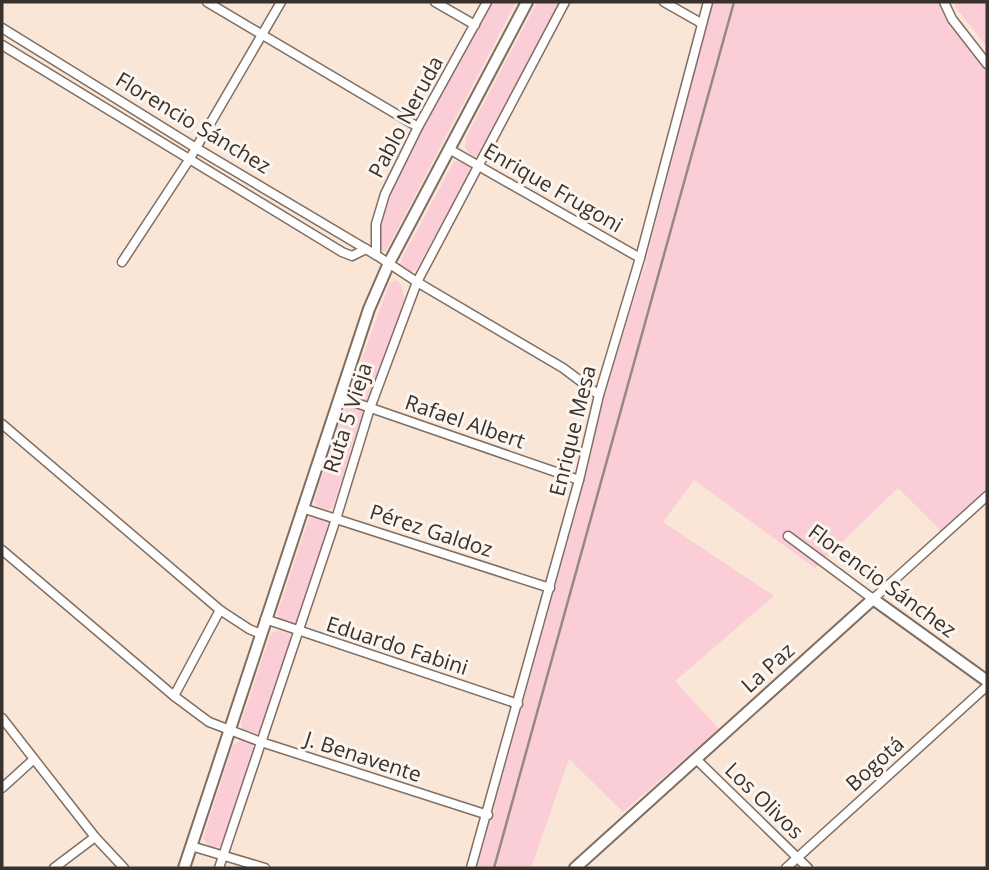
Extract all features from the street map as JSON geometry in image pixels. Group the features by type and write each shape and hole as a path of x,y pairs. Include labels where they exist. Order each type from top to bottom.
{"street":[{"path":"206,2 418,127"},
{"path":"122,262 189,160 281,2"},
{"path":"435,2 475,25"},
{"name":"Pablo Neruda","path":"376,255 379,210 418,127 487,2"},
{"name":"Ruta 5 Vieja","path":"184,868 369,309 389,263 527,2"},
{"name":"Ruta 5 Vieja","path":"219,868 336,519 370,408 417,282 565,2"},
{"path":"664,2 701,23"},
{"name":"Enrique Mesa","path":"471,868 488,815 579,480 599,395 640,258 708,2"},
{"path":"944,2 952,19 987,64"},
{"name":"Florencio Sánchez","path":"2,28 196,148 366,248 417,282 563,368 599,395"},
{"name":"Florencio Sánchez","path":"2,44 342,252 352,257 366,248"},
{"name":"Enrique Frugoni","path":"449,149 640,258"},
{"name":"Rafael Albert","path":"339,397 579,480"},
{"path":"2,424 220,610 261,634"},
{"name":"La Paz","path":"575,868 987,496"},
{"name":"Pérez Galdoz","path":"302,508 550,588"},
{"name":"Florencio Sánchez","path":"788,536 987,683"},
{"name":"J. Benavente","path":"2,550 174,696 209,722 261,742 488,815"},
{"path":"174,696 220,610"},
{"name":"Eduardo Fabini","path":"265,620 518,704"},
{"name":"Bogotá","path":"786,868 987,683"},
{"path":"2,718 95,837 124,868"},
{"path":"2,788 34,759"},
{"name":"Los Olivos","path":"696,759 808,868"},
{"path":"54,868 95,837"},
{"path":"191,845 265,868"}],"shaded area":[{"path":"492,2 516,2 386,251 383,252 379,244 380,223 396,181"},
{"path":"537,2 561,2 479,156 472,157 465,148 466,137"},
{"path":"712,2 938,2 948,22 987,72 987,489 941,531 898,488 815,568 694,480 663,522 774,596 675,681 719,729 623,812 569,759 531,868 477,868 585,480 602,402 646,261"},
{"path":"954,2 987,2 987,47 956,8"},
{"path":"459,161 470,167 470,173 416,270 404,271 400,264 402,258 451,167 454,162"},
{"path":"396,280 401,285 405,300 367,400 359,401 350,391 389,284"},
{"path":"352,406 363,413 333,507 328,511 318,508 314,501 344,410"},
{"path":"314,515 327,519 329,524 297,621 294,625 281,622 277,614 309,518"},
{"path":"277,630 288,633 292,639 261,730 254,736 243,732 241,723 270,635"},
{"path":"242,740 251,744 255,750 224,842 218,847 211,846 203,838 233,745"}],"railway":[{"path":"494,868 734,2"}]}
